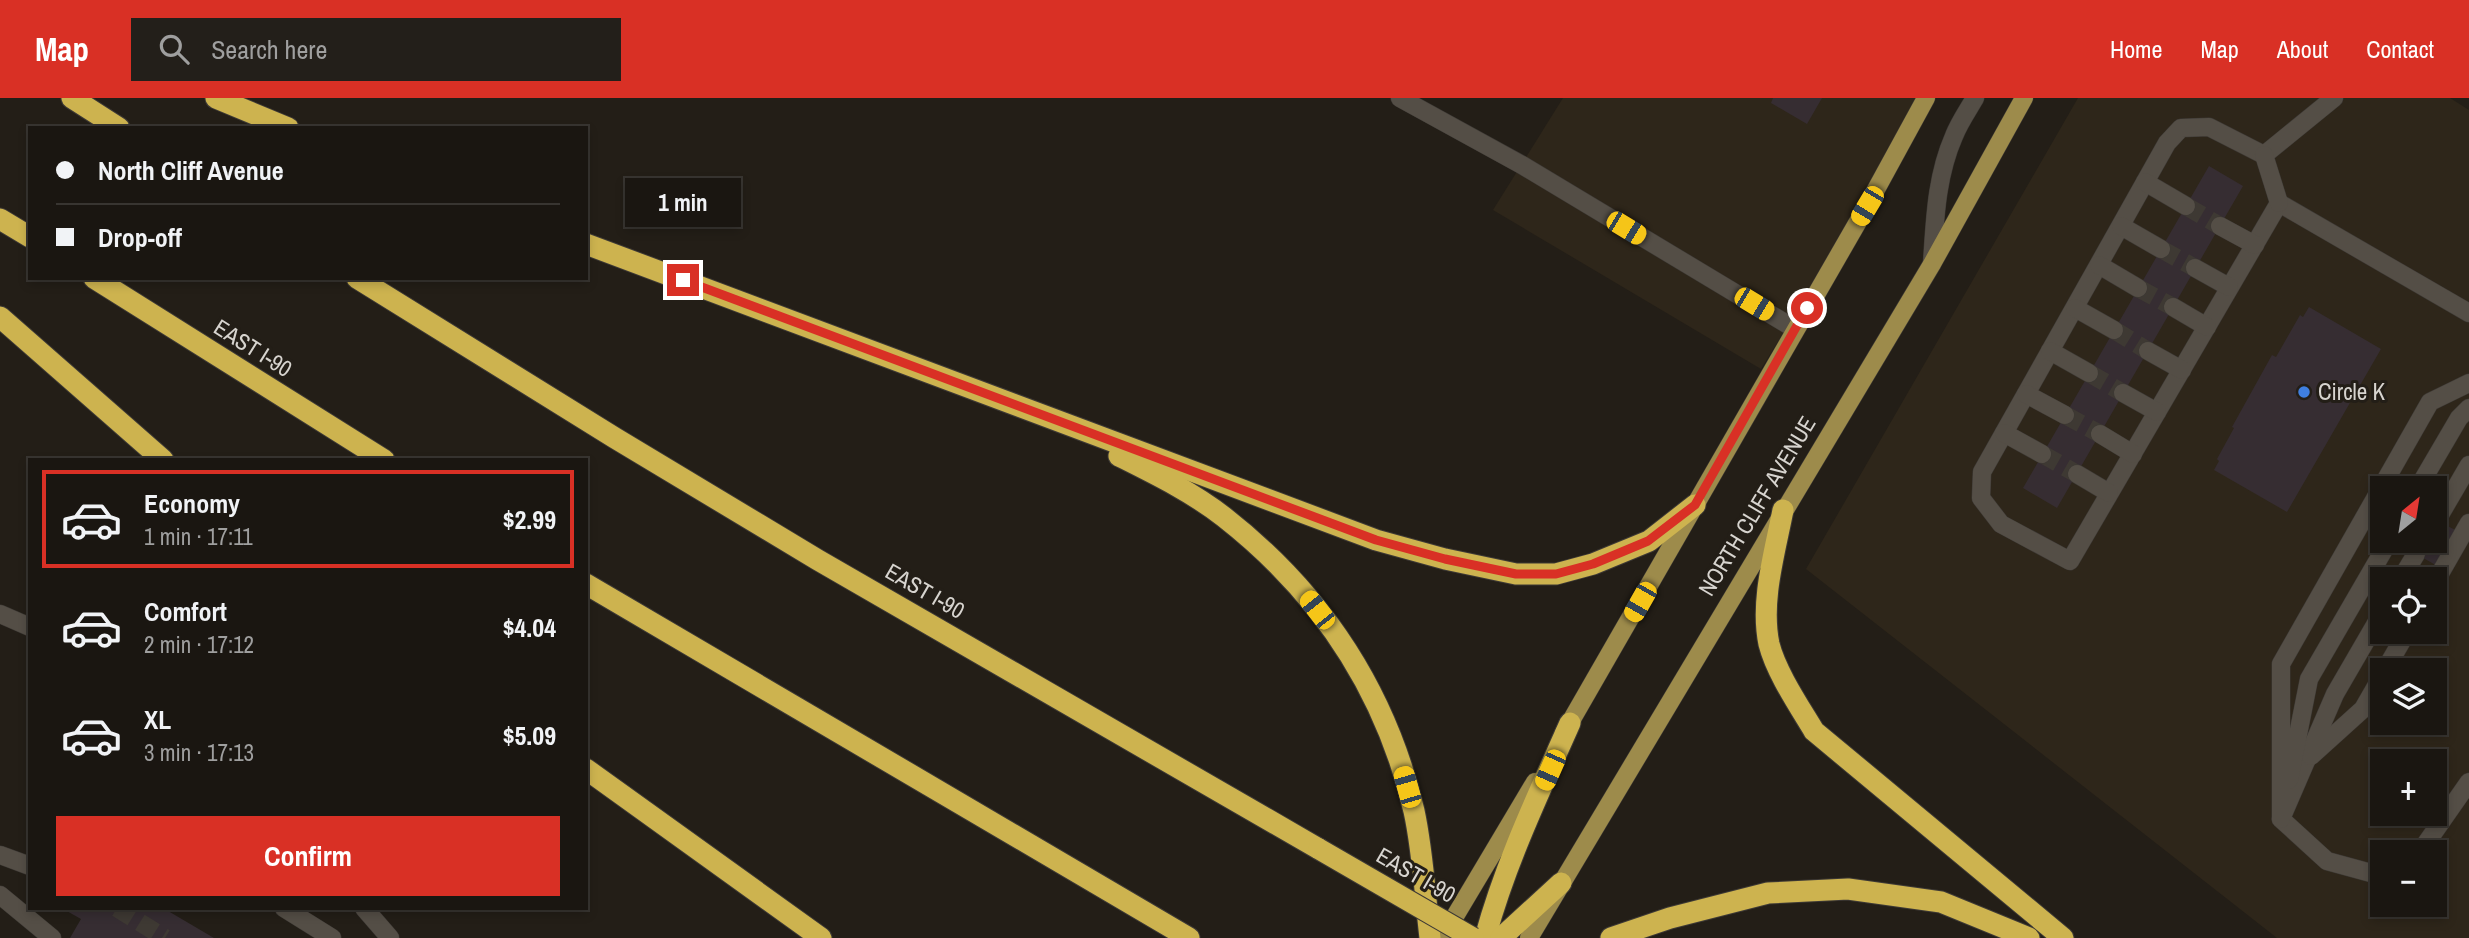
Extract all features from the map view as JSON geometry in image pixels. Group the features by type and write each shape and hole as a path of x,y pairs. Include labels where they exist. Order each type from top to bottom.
{"highway":[{"path":"72,98 116,126"},
{"path":"216,98 283,126"},
{"path":"0,219 28,236"},
{"path":"588,245 1376,540 1445,559 1516,574 1556,574 1593,564 1648,541 1695,505"},
{"name":"EAST I-90","path":"97,280 381,458"},
{"name":"EAST I-90","path":"359,280 818,560 1473,938"},
{"path":"0,317 161,458"},
{"path":"1024,408 1177,485 1224,517 1267,554 1333,630 1381,710 1399,761 1414,813 1430,938"},
{"path":"1783,510 1766,592 1769,644 1788,689 1814,731 2063,938"},
{"path":"588,585 1189,938"},
{"path":"1485,938 1529,817 1570,723"},
{"path":"588,770 821,938"},
{"path":"738,877 811,938"},
{"path":"1501,938 1561,883"},
{"path":"1611,938 1670,918 1768,893 1848,889 1941,902 2029,938"}],"main road":[{"path":"1442,938 1570,723 1867,206 1926,98"},
{"name":"NORTH CLIFF AVENUE","path":"1530,938 1932,264 2024,98"}],"street":[{"path":"1400,98 1522,165 1795,329"},
{"path":"1932,264 1936,200 1941,173 1954,134 1975,98"},
{"path":"2264,155 2334,98"},
{"path":"2279,203 2070,561 2001,524 1981,498 1982,472 2167,143 2181,128 2209,127 2264,155 2279,203 2469,313"},
{"path":"2145,182 2186,206"},
{"path":"2121,226 2161,249"},
{"path":"2220,226 2255,245"},
{"path":"2099,265 2138,288"},
{"path":"2195,268 2229,287"},
{"path":"2074,307 2114,330"},
{"path":"2173,307 2207,327"},
{"path":"2050,351 2089,373"},
{"path":"2148,351 2182,370"},
{"path":"2370,873 2328,861 2281,819 2281,664 2430,402 2469,383"},
{"path":"2123,393 2157,412"},
{"path":"2026,394 2065,415"},
{"path":"2425,476 2459,418 2469,408"},
{"path":"2004,433 2042,454"},
{"path":"2100,435 2133,454"},
{"path":"2447,503 2469,465"},
{"path":"2077,474 2109,493"},
{"path":"2444,567 2469,523"},
{"path":"2281,819 2309,679 2382,553"},
{"path":"2408,567 2416,554"},
{"path":"0,614 28,626"},
{"path":"2281,819 2335,694 2370,634"},
{"path":"2306,761 2363,709 2370,697"},
{"path":"2428,840 2469,782"},
{"path":"0,855 28,865"},
{"path":"0,895 52,938"},
{"path":"287,910 332,938"},
{"path":"366,910 390,938"}],"shaded area":[{"path":"1563,98 1929,98 1761,369 1493,210"},
{"name":"Circle K","path":"2078,98 2450,98 2469,110 2469,938 2277,938 1806,569"}],"building":[{"path":"1773,98 1822,98 1807,124 1771,103"},
{"path":"2209,166 2243,186 2057,508 2023,488"},
{"name":"Circle K","path":"2309,307 2381,349 2287,512 2214,470 2234,428 2232,427 2272,355 2276,357 2300,315 2303,317"},
{"path":"2370,514 2370,528 2364,525"},
{"path":"2447,526 2461,533 2439,567 2414,553 2447,553"},
{"path":"65,910 166,910 214,938 70,938 81,919"}],"tunnel":[{"path":"2186,206 2220,226"},
{"path":"2161,249 2195,268"},
{"path":"2138,288 2173,307"},
{"path":"2114,330 2148,351"},
{"path":"2089,373 2123,393"},
{"path":"2065,415 2100,434"},
{"path":"2042,454 2077,474"},
{"path":"120,910 165,938"}],"place":[{"name":"Circle K","path":"2304,392"}],"route":[{"path":"683,280 1376,540 1445,559 1516,574 1556,574 1593,564 1648,541 1695,505 1807,308"}]}
